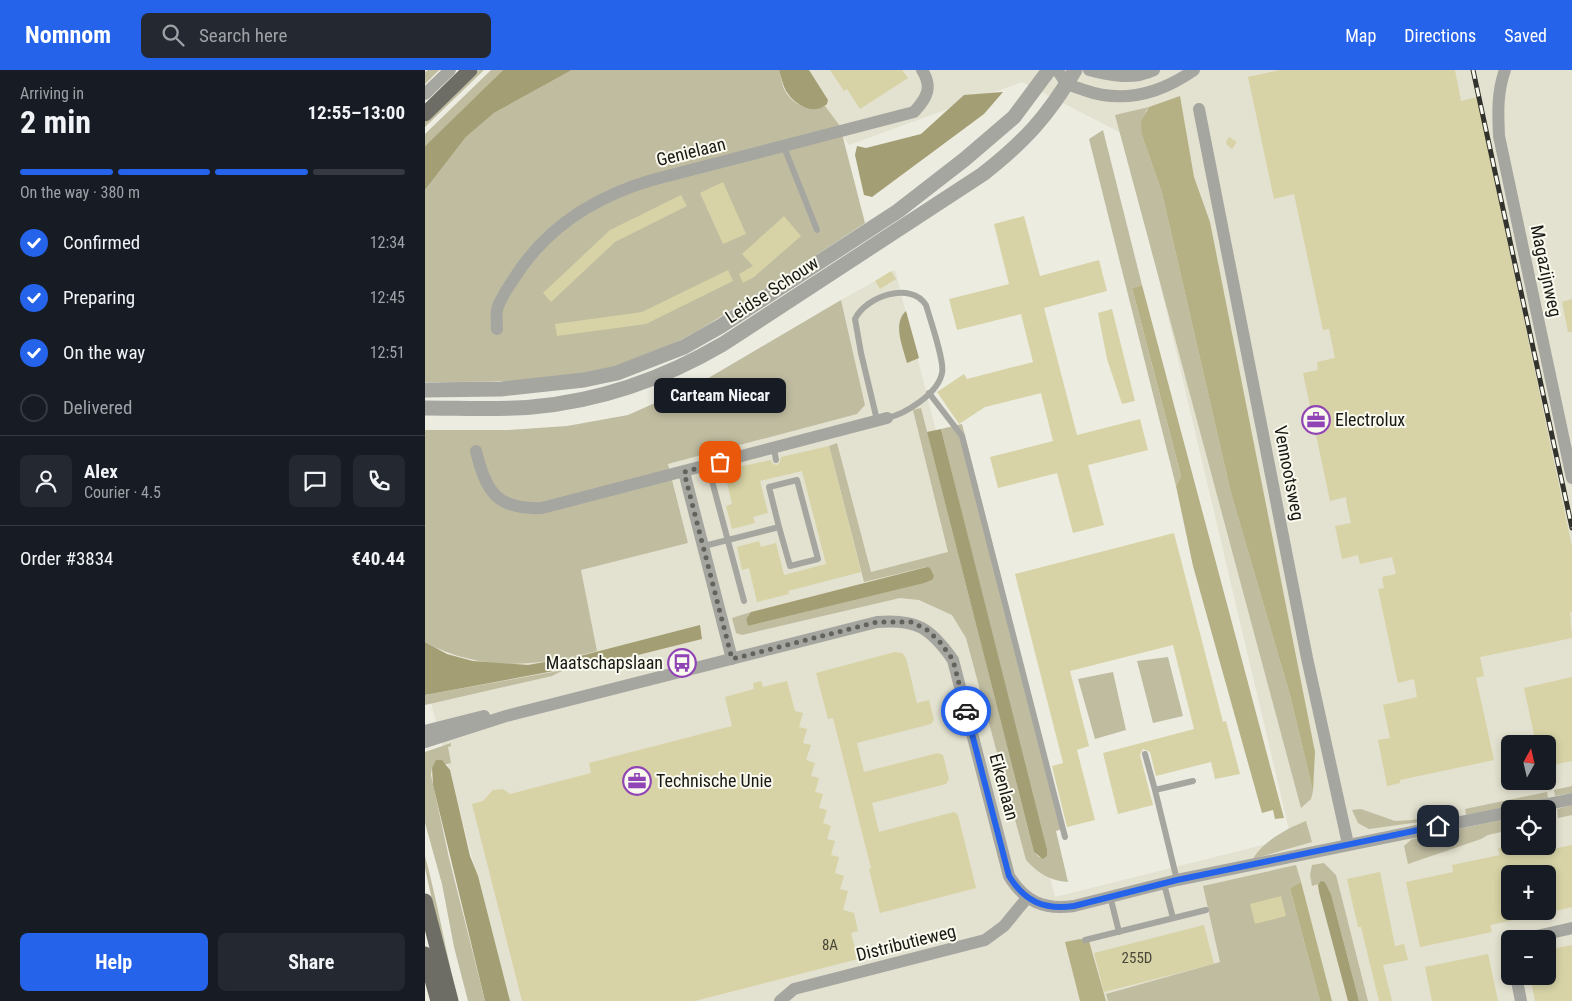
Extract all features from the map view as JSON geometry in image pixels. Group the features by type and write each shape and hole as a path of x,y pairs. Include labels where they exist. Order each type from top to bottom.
{"main road":[{"path":"425,114 470,70"},
{"path":"425,901 451,1001"},
{"path":"425,954 438,1001"}],"street":[{"path":"425,94 450,70"},
{"name":"Genielaan","path":"497,329 497,308 520,269 554,231 587,207 616,191 638,184 914,112 924,101 928,91 927,79 922,70"},
{"name":"Leidse Schouw","path":"425,390 501,389 576,381 617,373 685,347 839,250 905,205 965,159 1014,117 1049,70"},
{"path":"1057,70 1067,84 1100,95 1125,97 1154,92 1178,81 1194,70"},
{"name":"Leidse Schouw","path":"425,408 542,406 589,398 631,386 687,365 723,344 983,174 1014,149 1050,111 1075,70"},
{"path":"1089,70 1117,76 1132,76 1155,70"},
{"name":"Magazijnweg","path":"1505,70 1500,83 1497,110 1499,136 1572,478"},
{"name":"Vennootsweg","path":"1199,109 1307,658 1348,844"},
{"path":"476,451 481,471 490,490 503,502 521,509 542,508 684,472 775,454 882,419"},
{"path":"684,472 732,659"},
{"name":"Eikenlaan","path":"425,742 506,716 877,622 911,622 926,629 940,642 953,660 1009,876 1020,892 1027,898"},
{"name":"Eikenlaan","path":"425,731 480,716 506,716"},
{"path":"1556,802 1572,799"},
{"path":"1027,898 1043,905 1058,908 1348,844 1501,814"},
{"name":"Distributieweg","path":"779,1001 794,989 985,940 1004,926 1027,898"},
{"path":"1556,932 1572,928"},
{"path":"1518,985 1521,1001"}],"lane":[{"path":"784,147 817,230"},
{"path":"910,292 921,298 926,305 943,373 937,386 900,415 882,419 861,353 855,319 875,301 899,293 910,292"},
{"path":"929,393 962,436 1065,837"},
{"path":"780,476 782,484"},
{"path":"712,480 744,601"},
{"path":"797,480 818,559 790,566 779,526 769,487 797,480"},
{"path":"704,546 779,526"},
{"path":"1145,754 1155,790 1170,882 1173,918"},
{"path":"1155,790 1193,781"},
{"path":"1111,896 1119,932"},
{"path":"1085,940 1206,910"}],"shaded area":[{"path":"428,70 439,70 425,84 425,72"},
{"path":"479,70 484,70 425,127 425,122"},
{"path":"491,70 503,70 425,146 425,134"},
{"path":"503,70 572,70 494,113 466,137 425,190 425,146"},
{"path":"572,70 779,70 783,86 794,102 812,108 825,106 840,126 865,223 700,329 667,347 629,362 600,370 542,379 425,382 425,190 466,137 494,113"},
{"path":"779,70 809,70 828,100 827,104 816,109 803,107 788,94"},
{"path":"797,70 1572,70 1572,1001 510,1001 425,680 425,664 597,651 581,570 688,543 668,464 857,414 865,405 841,300 895,270 1055,897 1291,838 1125,135 1022,82 849,145"},
{"path":"1003,92 984,114 872,197 864,195 855,155 857,146 866,148 921,134 964,95"},
{"path":"1180,96 1194,177 1210,222 1315,752 1313,791 1290,695 1231,493 1162,193 1142,135 1141,122 1149,107"},
{"path":"1149,107 1146,111 1142,135 1162,193 1231,493 1290,695 1313,791 1311,799 1301,808 1115,115"},
{"path":"1103,130 1142,285 1132,288 1181,476 1176,486 1089,139"},
{"path":"1142,285 1284,818 1275,819 1273,810 1262,813 1193,566 1176,486 1181,476 1132,288"},
{"path":"841,300 865,405 857,414 668,464 688,543 581,570 597,651 553,660 510,664 467,659 425,642 425,430 508,430 567,426 628,415 700,383"},
{"path":"906,311 919,358 907,363 899,329 902,316"},
{"path":"921,408 1034,852 1039,857 1047,856 941,429 962,424 1065,828 1056,831 1068,882 1045,876 1026,860 966,638 952,615 919,600 900,598 742,635 736,633 732,618 751,612 746,619 748,626 932,580 926,567 864,582 829,446 837,443 871,572 948,552 913,410"},
{"path":"941,429 1047,850 1047,856 1043,859 1034,852 927,432"},
{"path":"927,567 930,568 934,576 932,580 924,583 748,626 746,619 751,612"},
{"path":"700,625 702,639 634,656 425,695 425,642 447,654 473,661 528,665 584,655"},
{"path":"1168,657 1183,716 1153,723 1137,661"},
{"path":"564,670 552,676 425,705 425,695"},
{"path":"1113,672 1126,730 1095,739 1078,679"},
{"path":"451,743 451,746 448,747 451,763 432,768 431,775 449,858 485,1001 468,1001 454,947 442,884 425,823 425,752"},
{"path":"436,760 442,760 450,770 470,856 478,876 510,1001 485,1001 433,785 432,768"},
{"path":"1572,786 1572,793 1555,796 1554,790"},
{"path":"1547,792 1548,798 1538,800 1508,800"},
{"path":"1501,802 1501,808 1466,815 1465,809"},
{"path":"1572,805 1572,815 1558,818 1557,809"},
{"path":"1361,809 1395,821 1413,820 1454,811 1456,817 1369,829 1358,823 1352,810"},
{"path":"1501,820 1501,832 1408,864 1404,846 1412,839"},
{"path":"1306,821 1312,842 1253,859 1257,852 1269,841 1284,831"},
{"path":"425,856 458,1001 454,1001 425,868"},
{"path":"1324,863 1336,875 1368,1001 1359,1001 1331,894 1325,882 1312,886 1310,875 1312,865"},
{"path":"1296,865 1301,882 1290,888 1320,1001 1108,1001 1106,994 1220,962 1203,886"},
{"path":"1321,881 1325,882 1331,894 1359,1001 1348,1001 1319,892 1318,885"},
{"path":"1301,882 1332,1001 1320,1001 1290,888"},
{"path":"1080,939 1089,941 1106,1001 1080,1001 1065,942"}],"building":[{"path":"830,70 902,70 908,78 860,109 847,89 844,91"},
{"path":"1280,70 1455,70 1461,101 1477,97 1572,547 1572,612 1570,612 1572,638 1480,657 1484,676 1476,678 1494,760 1400,780 1400,783 1387,786 1378,740 1390,738 1383,705 1417,697 1414,679 1398,683 1378,589 1384,588 1382,577 1396,574 1392,557 1360,564 1358,555 1342,559 1335,526 1351,523 1346,497 1330,501 1303,373 1318,370 1317,362 1335,358 1329,329 1323,330 1294,194 1274,199 1248,77"},
{"path":"1229,137 1237,142 1232,149 1226,142"},
{"path":"723,182 746,234 723,244 700,193"},
{"path":"681,195 687,206 615,242 551,302 543,293 610,230"},
{"path":"784,216 801,236 754,277 743,283 739,274 753,266 742,254"},
{"path":"1024,216 1040,276 1099,260 1107,291 1044,308 1077,435 1140,419 1148,450 1088,465 1104,525 1073,533 1057,473 998,488 990,457 1053,441 1041,393 985,407 959,424 937,392 964,374 967,379 1033,362 1021,314 957,330 949,299 1009,284 994,224"},
{"path":"728,270 733,281 646,324 557,336 555,324 642,312"},
{"path":"891,271 896,279 880,289 875,281"},
{"path":"1572,299 1572,332 1568,332 1562,302"},
{"path":"1112,309 1135,401 1122,404 1107,359 1098,313"},
{"path":"829,446 861,572 788,591 789,594 757,602 749,568 742,570 737,547 759,541 761,547 776,543 784,575 826,564 802,471 760,481 768,513 753,517 755,523 732,529 726,506 732,504 724,470 771,460 773,464 777,465 781,457"},
{"path":"1174,533 1223,722 1226,721 1240,774 1215,779 1211,762 1156,776 1150,752 1143,749 1140,755 1153,805 1118,814 1103,753 1194,729 1173,645 1070,671 1089,746 1077,750 1095,820 1067,827 1052,766 1063,763 1015,574"},
{"path":"895,652 902,653 906,658 917,703 929,700 934,720 931,724 857,743 864,772 938,753 943,755 949,779 946,784 872,803 879,832 954,812 958,815 976,888 880,913 869,869 871,868 833,718 828,719 816,673"},
{"path":"1572,677 1572,761 1556,764 1556,735 1534,735 1524,688"},
{"path":"761,681 763,687 787,681 795,711 803,713 799,727 807,729 803,743 811,745 806,760 815,763 811,776 819,778 815,792 823,794 819,808 827,810 823,823 831,826 827,839 835,841 831,855 839,857 835,873 844,876 840,889 848,891 843,910 854,913 858,931 851,933 858,959 695,1001 522,1001 472,804 483,801 493,790 503,789 510,794 591,773 589,763 732,726 725,697 754,689 753,683"},
{"path":"1572,845 1572,907 1556,911 1556,865 1501,865 1501,920 1513,920 1490,925 1492,932 1420,947 1406,882 1453,872 1452,865 1500,855 1498,848 1501,848 1501,855 1556,855 1556,848"},
{"path":"1380,872 1395,946 1404,944 1408,960 1383,965 1392,1001 1379,1001 1361,927 1358,927 1347,879"},
{"path":"1281,896 1286,916 1255,924 1250,904"},
{"path":"1204,925 1214,964 1104,992 1094,953"},
{"path":"1572,945 1572,1001 1535,1001 1532,985 1556,985 1556,948"},
{"path":"1488,954 1498,1001 1432,1001 1425,967"}],"railway":[{"path":"1473,70 1572,528"}],"way so far":[{"path":"720,462 684,472 732,659 877,622 897,620 911,622 926,629 940,642 953,660 966,711"}],"place":[{"name":"Electrolux","path":"1316,420"},
{"name":"Carteam Niecar","path":"720,462"},
{"name":"Maatschapslaan","path":"682,663"},
{"name":"Technische Unie","path":"637,781"}],"route":[{"path":"966,711 1009,876 1020,892 1027,898 1043,905 1058,908 1074,906 1177,880 1438,826"}]}
